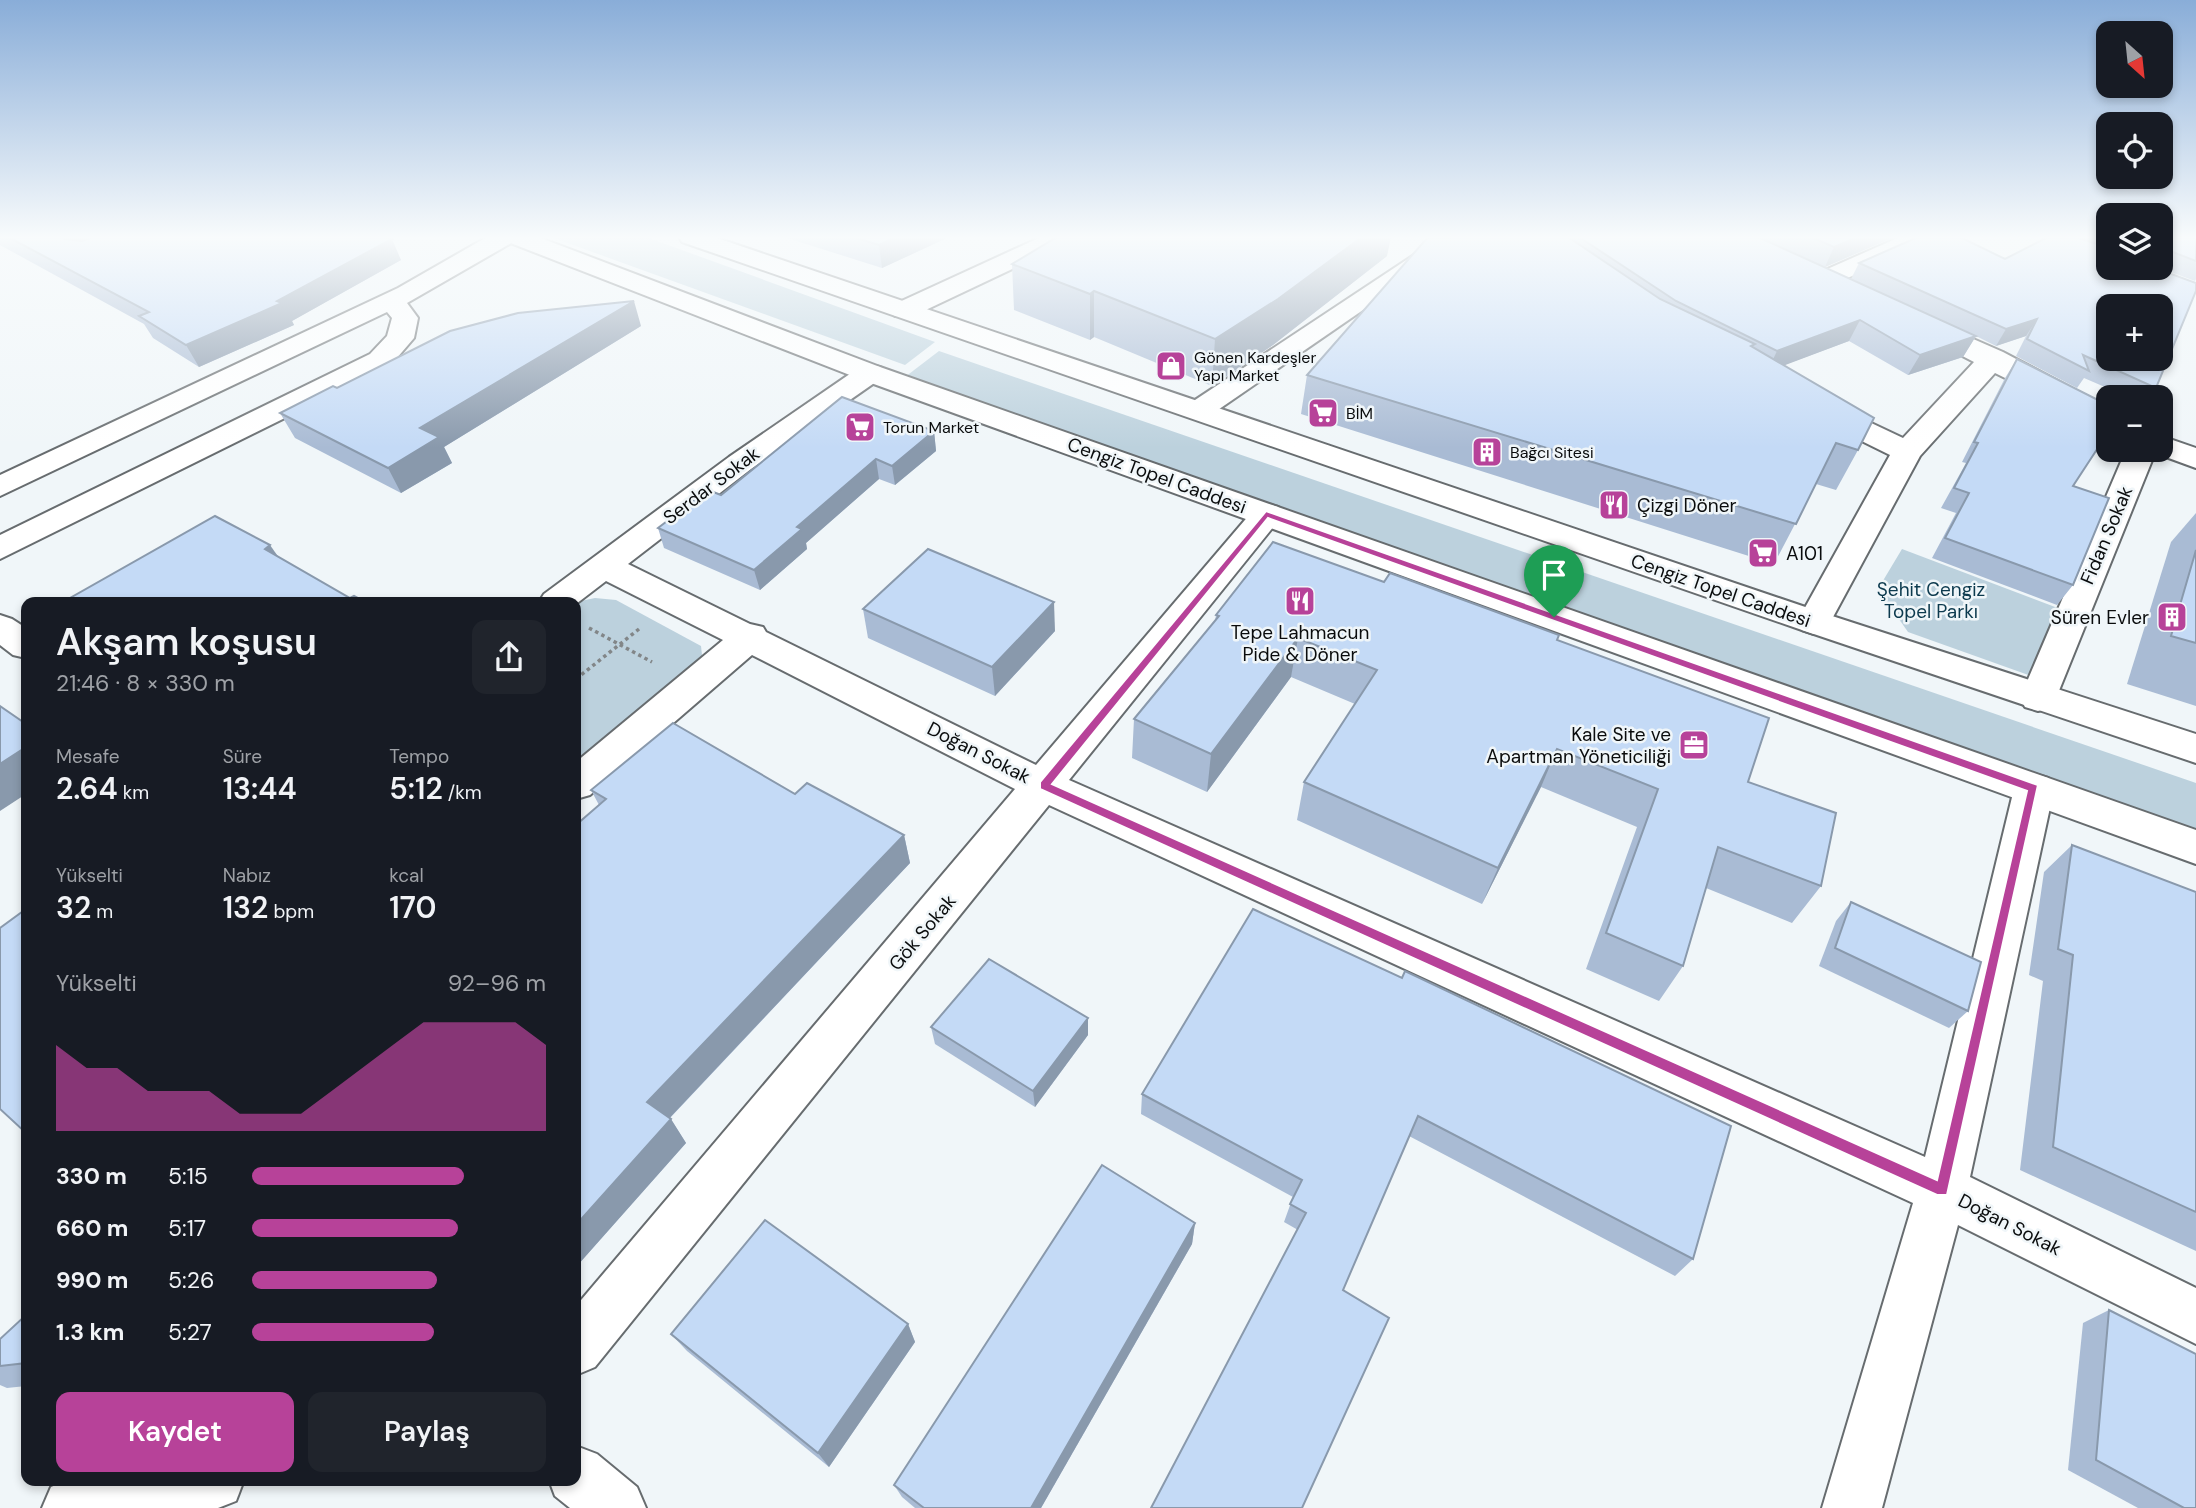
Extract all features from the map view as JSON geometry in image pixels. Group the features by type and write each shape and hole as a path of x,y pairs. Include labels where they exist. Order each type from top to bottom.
{"street":[{"path":"0,488 376,307"},
{"path":"0,548 380,360 400,338 405,318 397,307"},
{"name":"Cengiz Topel Caddesi","path":"700,307 870,373 2196,847"},
{"name":"Cengiz Topel Caddesi","path":"896,307 1814,622 2196,749"},
{"path":"904,310 910,307"},
{"path":"1199,410 1352,307"},
{"path":"1897,313 1993,358 2096,412"},
{"path":"1814,622 1907,452 1993,358"},
{"name":"Serdar Sokak","path":"563,597 740,463 870,373"},
{"path":"1794,397 1907,452"},
{"path":"2173,450 2196,459"},
{"name":"Fidan Sokak","path":"2038,698 2136,462"},
{"name":"Gök Sokak","path":"581,1342 1044,786 1266,514"},
{"name":"Doğan Sokak","path":"604,566 751,636 1044,786 1942,1190 2196,1317"},
{"path":"0,627 21,642"},
{"path":"581,779 751,636"},
{"path":"1852,1508 1942,1190 2034,789"},
{"path":"581,1479 616,1508"},
{"path":"72,1508 184,1486"}],"path":[{"path":"581,675 675,600"},
{"path":"587,627 661,667"}],"green space":[{"path":"746,307 840,307 935,342 905,365"},
{"path":"939,351 2196,783 2196,837 905,377"},
{"name":"Şehit Cengiz Topel Parkı","path":"1902,549 2063,610 2037,678 1908,632 1878,589"},
{"path":"595,598 616,600 701,646 702,655 696,665 581,760 581,601"}],"building":[{"path":"140,307 272,307 186,345 139,316 149,312"},
{"path":"572,307 623,307 420,428 439,437 388,468 280,413 333,386 337,388 450,331 518,313"},
{"path":"1135,307 1265,307 1215,339"},
{"path":"1366,307 1678,307 1755,344 1751,346 1874,418 1858,450 1836,443 1796,524 1307,375"},
{"path":"1689,307 1913,307 1976,336 1920,355 1860,320 1777,351"},
{"path":"1958,307 2096,307 2096,361 2083,355 2089,371 2027,339 2037,319 2006,329"},
{"path":"2173,307 2189,307 2173,347"},
{"path":"2017,359 2096,399 2096,451 2073,486 2109,498 2073,585 1945,538 1969,493 1954,488 1978,443 1974,442"},
{"path":"2118,371 2163,371 2157,385 2149,385"},
{"path":"842,397 934,431 892,466 876,459 797,527 802,529 754,570 658,528 708,490 721,495"},
{"path":"215,516 270,545 265,549 348,597 72,597"},
{"path":"1273,542 1384,582 1390,573 1559,635 1557,640 1769,718 1748,782 1836,813 1821,886 1718,847 1683,966 1606,933 1658,789 1557,749 1498,868 1304,782 1377,670 1298,638 1211,754 1134,719 1219,616 1216,615"},
{"path":"928,549 1054,602 992,667 863,609"},
{"path":"2196,550 2196,643 2171,636"},
{"path":"0,706 21,721 21,750 0,764"},
{"path":"673,723 795,794 807,783 904,835 647,1102 671,1119 581,1219 581,821 606,799 591,790"},
{"path":"2072,845 2196,892 2196,1212 2053,1147 2073,955 2058,949"},
{"path":"1851,902 1981,962 1968,1011 1835,948"},
{"path":"1253,909 1402,978 1405,971 1731,1126 1693,1259 1418,1116 1343,1290 1389,1318 1302,1508 1151,1508 1306,1213 1290,1204 1302,1180 1142,1094"},
{"path":"21,913 21,1128 0,1109 0,928"},
{"path":"989,959 1088,1018 1033,1091 931,1027"},
{"path":"1102,1165 1195,1223 1031,1508 924,1508 894,1485"},
{"path":"765,1220 908,1324 818,1453 671,1334"},
{"path":"2109,1310 2196,1354 2196,1508 2184,1508 2096,1460"},
{"path":"21,1320 21,1364 0,1366 0,1339"}],"place":[{"name":"Gönen Kardeşler Yapı Market","path":"1171,366"},
{"name":"BİM","path":"1323,413"},
{"name":"Torun Market","path":"860,427"},
{"name":"Bağcı Sitesi","path":"1487,452"},
{"name":"Çizgi Döner","path":"1614,505"},
{"name":"A101","path":"1763,553"},
{"name":"Tepe Lahmacun Pide & Döner","path":"1300,601"},
{"name":"Süren Evler","path":"2172,617"},
{"name":"Kale Site ve Apartman Yöneticiliği","path":"1694,745"}],"route":[{"path":"1266,514 1554,617 2034,789 1942,1190 1044,786 1266,514"}]}
